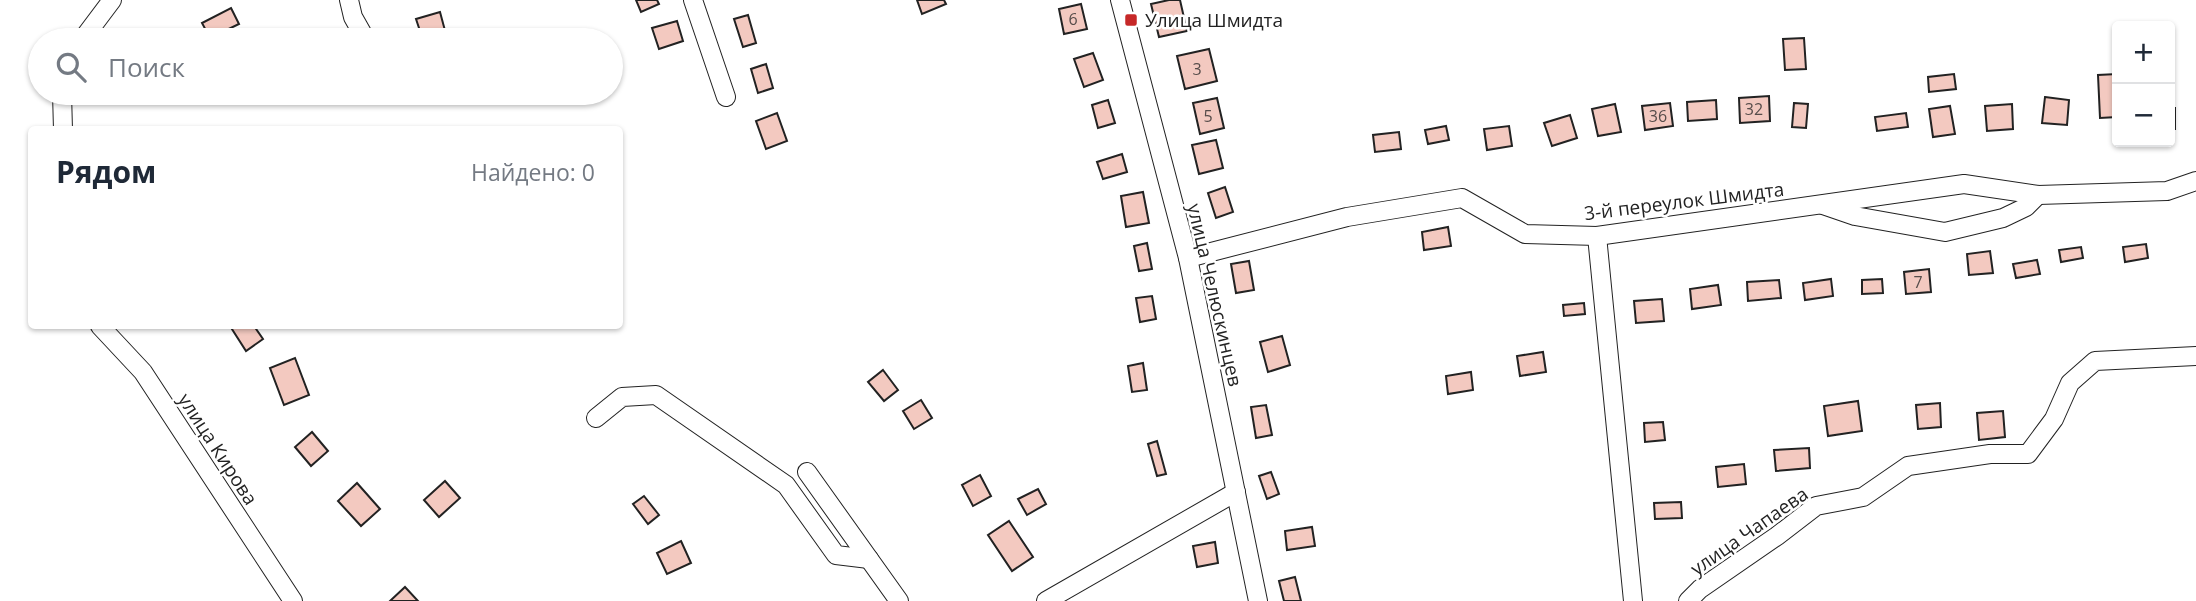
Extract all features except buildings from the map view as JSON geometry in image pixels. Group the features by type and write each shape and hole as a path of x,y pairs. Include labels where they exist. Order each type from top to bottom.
{"street":[{"path":"91,28 112,0"},
{"path":"349,0 359,28"},
{"path":"693,0 726,97"},
{"name":"улица Челюскинцев","path":"1120,0 1188,258 1258,601"},
{"path":"62,105 63,126"},
{"name":"3-й переулок Шмидта","path":"1188,258 1347,217 1462,198 1525,234 1597,236 1964,184 2038,195 2167,191 2196,181"},
{"path":"1824,205 1855,216 1945,232 2003,218 2026,207 2038,195"},
{"path":"1597,236 1633,601"},
{"name":"улица Кирова","path":"103,329 143,372 293,601"},
{"name":"улица Чапаева","path":"1688,601 1700,589 1816,506 1863,497 1908,466 1990,454 2028,454 2054,419 2070,383 2095,361 2196,356"},
{"path":"596,418 622,397 656,395 786,485 836,555 869,559"},
{"path":"807,472 899,601"},
{"path":"1046,601 1236,492"}],"place":[{"name":"Улица Шмидта","path":"1131,20"}]}
